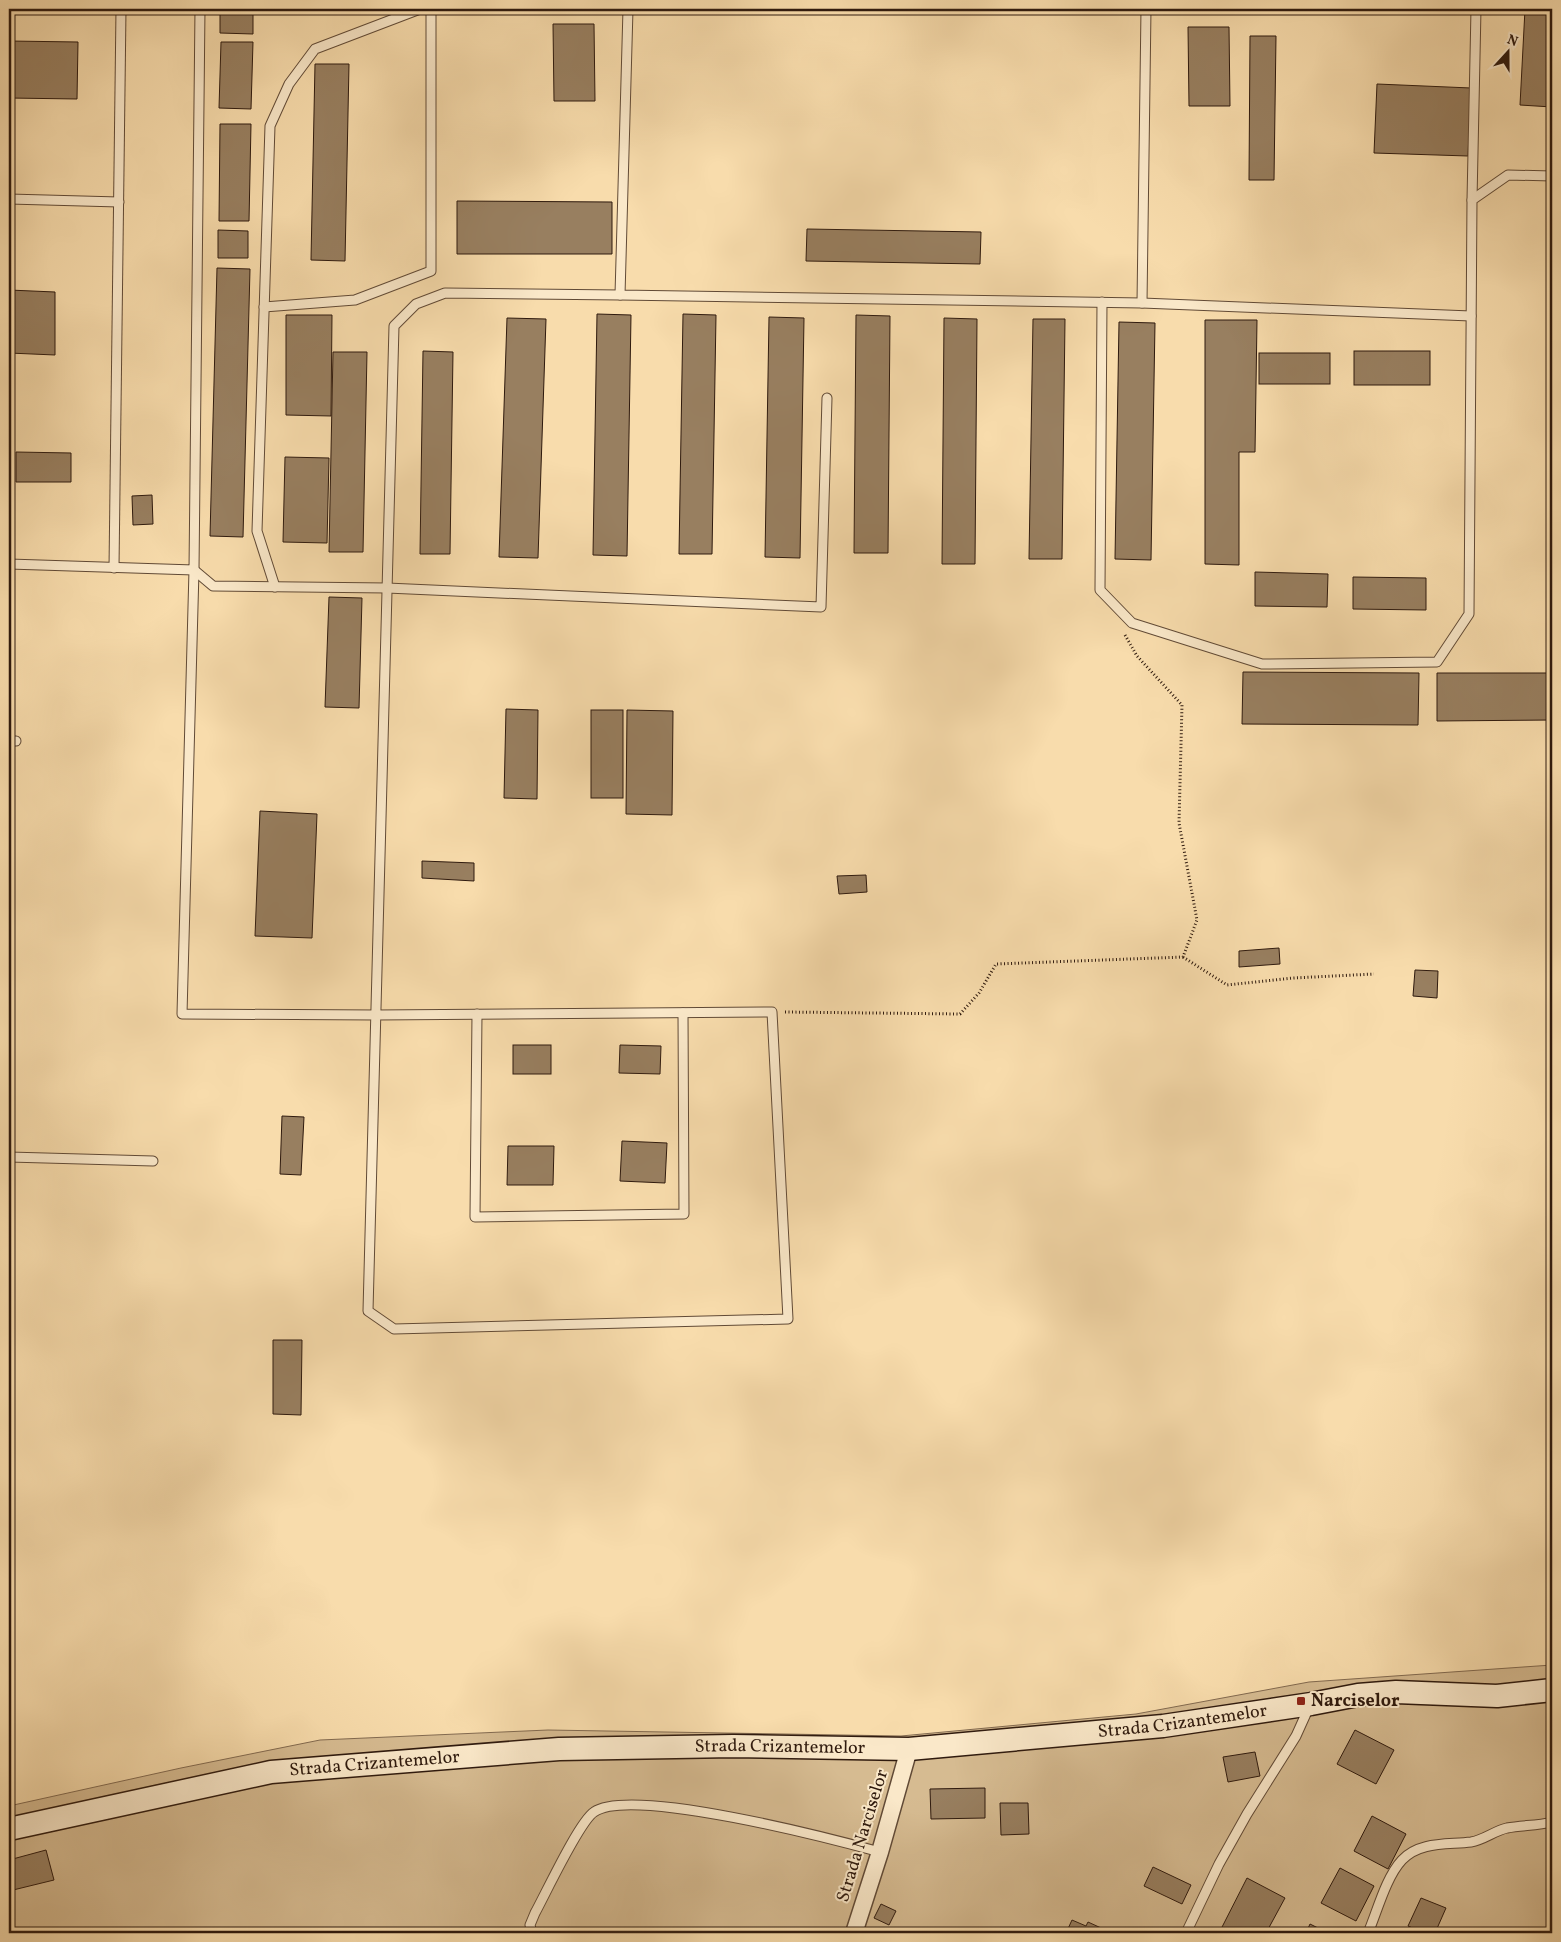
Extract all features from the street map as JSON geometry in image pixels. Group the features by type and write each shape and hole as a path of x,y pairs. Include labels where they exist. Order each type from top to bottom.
{"street":[{"name":"Strada Crizantemelor","path":"9,1829 271,1772 559,1749 733,1746 909,1749 1164,1726 1358,1695 1396,1692 1497,1696 1552,1690"},
{"name":"Strada Narciselor","path":"854,1933 880,1852 909,1749"}],"lane":[{"path":"114,568 121,9"},
{"path":"200,9 194,570 182,1014 376,1015 772,1012 788,1319 394,1330 368,1311 376,1015 394,326 416,304 444,293 620,295 1102,302 1471,316"},
{"path":"275,587 257,531 270,126 289,84 315,48 420,9"},
{"path":"264,307 355,300 431,270 431,9"},
{"path":"620,295 628,9"},
{"path":"1142,303 1146,9"},
{"path":"1102,302 1100,590 1132,623 1262,664 1437,662 1469,614 1472,200 1476,9"},
{"path":"1472,200 1508,175 1552,176"},
{"path":"9,199 119,202"},
{"path":"9,564 194,570 213,586 387,588 821,607 827,398"},
{"path":"477,1014 475,1217 684,1214 683,1013"},
{"path":"9,1157 152,1161"},
{"path":"1186,1933 1219,1864 1247,1814 1296,1736 1311,1704"},
{"path":"532,1933 530,1925 535,1913 586,1819 602,1808 647,1806 676,1808 779,1827 880,1852"},
{"path":"1368,1933 1390,1879 1402,1860 1416,1851 1433,1845 1472,1842 1506,1828 1537,1826 1552,1822"}],"path":[{"path":"1123,631 1137,656 1182,705 1180,823 1197,920 1183,957"},
{"path":"772,1012 960,1014 979,993 996,964 1183,957 1227,985 1293,978 1374,974"}],"shaded area":[{"path":"1552,1665 1552,1933 9,1933 9,1806 320,1740 548,1730 901,1736 1136,1714 1309,1682"}],"building":[{"path":"220,9 253,9 253,34 220,33"},
{"path":"1525,9 1552,9 1552,107 1520,105"},
{"path":"553,24 594,24 595,101 554,101"},
{"path":"1188,27 1229,27 1230,106 1189,106"},
{"path":"1250,36 1276,36 1274,180 1249,180"},
{"path":"9,41 78,42 77,99 9,98"},
{"path":"221,42 253,42 251,109 219,108"},
{"path":"315,64 349,64 345,261 311,260"},
{"path":"1377,84 1471,88 1468,156 1374,153"},
{"path":"220,124 251,124 249,221 219,221"},
{"path":"457,201 612,202 612,254 457,254"},
{"path":"807,229 981,232 980,264 806,261"},
{"path":"218,230 248,231 248,258 218,258"},
{"path":"217,268 250,269 243,537 210,536"},
{"path":"9,290 55,292 55,355 9,353"},
{"path":"597,314 631,315 627,556 593,555"},
{"path":"683,314 716,315 712,554 679,554"},
{"path":"286,315 332,315 331,416 286,415"},
{"path":"856,315 890,316 888,553 854,553"},
{"path":"769,317 804,318 800,558 765,557"},
{"path":"507,318 546,319 538,558 499,557"},
{"path":"944,318 977,319 975,564 942,564"},
{"path":"1033,319 1065,319 1062,559 1029,559"},
{"path":"1205,320 1257,320 1255,452 1239,452 1239,565 1205,564"},
{"path":"1119,322 1155,323 1151,560 1115,559"},
{"path":"423,351 453,352 450,554 420,554"},
{"path":"1354,351 1430,351 1430,385 1354,385"},
{"path":"333,352 367,352 363,552 329,552"},
{"path":"1259,353 1330,353 1330,384 1259,384"},
{"path":"16,452 71,453 71,482 16,482"},
{"path":"285,457 329,458 327,543 283,542"},
{"path":"152,495 153,524 133,525 132,496"},
{"path":"1255,572 1328,574 1327,607 1255,606"},
{"path":"1353,577 1426,578 1426,610 1353,609"},
{"path":"329,597 362,598 359,708 325,707"},
{"path":"1243,672 1419,673 1418,725 1242,724"},
{"path":"1437,673 1552,673 1552,720 1437,721"},
{"path":"506,709 538,710 537,799 504,798"},
{"path":"591,710 623,710 623,798 591,798"},
{"path":"627,710 673,711 672,815 626,814"},
{"path":"260,811 317,814 312,938 255,936"},
{"path":"422,861 474,863 474,881 422,878"},
{"path":"866,875 867,892 839,894 837,876"},
{"path":"1279,948 1280,964 1239,967 1239,951"},
{"path":"1415,970 1438,971 1437,998 1413,996"},
{"path":"513,1045 551,1045 551,1074 513,1074"},
{"path":"620,1045 661,1046 660,1074 619,1073"},
{"path":"282,1116 304,1117 301,1175 280,1174"},
{"path":"622,1141 667,1143 665,1183 620,1181"},
{"path":"508,1146 554,1146 553,1185 507,1185"},
{"path":"273,1340 302,1340 301,1415 273,1414"},
{"path":"1355,1730 1394,1750 1376,1784 1337,1764"},
{"path":"1255,1752 1260,1776 1228,1782 1223,1757"},
{"path":"985,1788 985,1818 931,1819 930,1789"},
{"path":"1000,1803 1028,1803 1029,1834 1001,1835"},
{"path":"1372,1816 1406,1834 1388,1869 1354,1851"},
{"path":"46,1850 54,1880 9,1891 9,1860"},
{"path":"1153,1867 1191,1885 1182,1904 1144,1886"},
{"path":"1340,1868 1374,1886 1356,1921 1321,1903"},
{"path":"1247,1878 1285,1898 1266,1933 1219,1933"},
{"path":"1421,1898 1446,1908 1435,1933 1424,1933 1408,1926"},
{"path":"881,1904 896,1911 889,1925 874,1918"},
{"path":"1072,1920 1086,1926 1088,1922 1112,1933 1066,1933"},
{"path":"1310,1924 1328,1933 1306,1933"}],"place":[{"name":"Narciselor","path":"1301,1701"}]}
